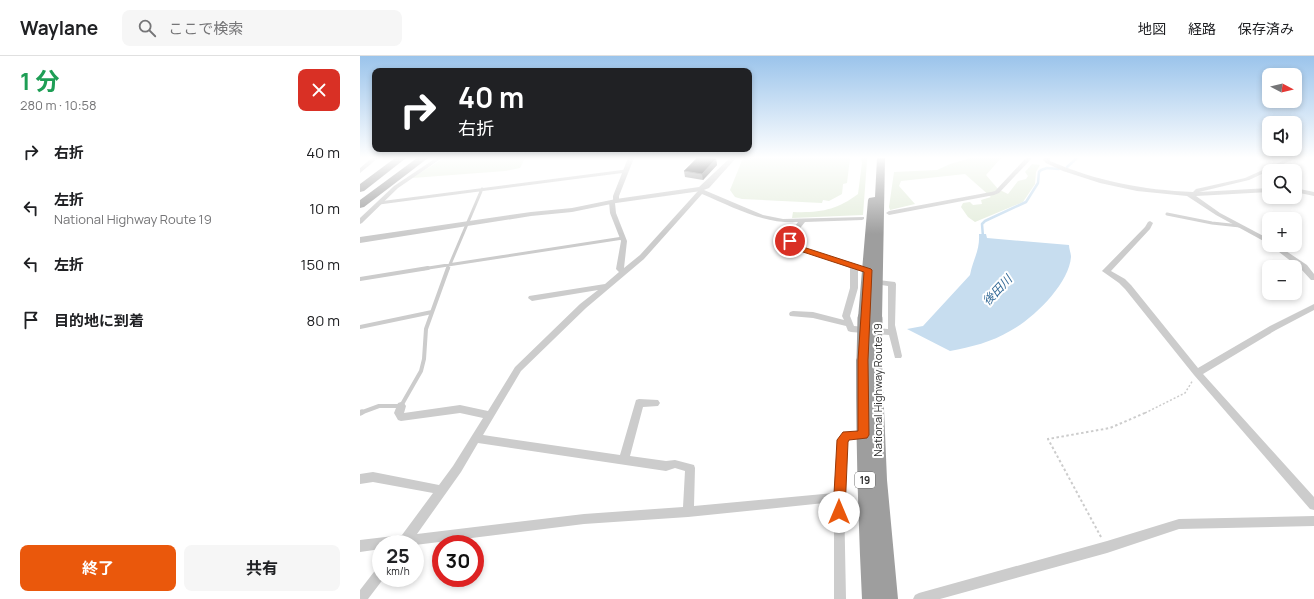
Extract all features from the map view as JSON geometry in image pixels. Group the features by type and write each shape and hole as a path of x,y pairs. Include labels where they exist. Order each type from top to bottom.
{"highway":[{"path":"360,197 378,183"},
{"path":"360,205 389,183"},
{"name":"National Highway Route 19","path":"872,599 866,526 863,435 869,361 870,319 868,270 873,183"},
{"name":"National Highway Route 19","path":"870,319 878,282 881,183"},
{"name":"National Highway Route 19","path":"869,361 876,425 880,506 888,599"}],"street":[{"path":"360,222 401,183"},
{"path":"621,183 614,202 613,213 623,238 620,269 624,272"},
{"path":"409,535 457,468 518,369 583,306 653,246 701,190 709,183"},
{"path":"889,213 992,194 997,192 1005,183"},
{"path":"1107,183 1191,194 1262,190"},
{"path":"1191,194 1198,190 1228,183"},
{"path":"360,240 701,190 761,216 783,221 862,218"},
{"path":"1302,191 1314,194"},
{"path":"1191,194 1218,214 1262,238"},
{"path":"803,220 790,237 792,244 868,270"},
{"path":"1150,223 1148,228 1106,271 1122,281 1128,287 1197,373 1314,505"},
{"path":"1283,252 1304,267 1314,278"},
{"path":"854,266 854,288 846,316 848,324 851,329 892,332"},
{"path":"878,282 892,284 892,332 898,356"},
{"path":"532,298 608,286"},
{"path":"1197,373 1273,328 1314,307"},
{"path":"793,314 813,315 848,324"},
{"path":"624,460 639,403 655,402"},
{"path":"401,406 399,413 401,417 460,409 490,415"},
{"path":"840,599 839,497 842,440 847,436 863,435"},
{"path":"476,438 666,466 675,464 690,468 688,512"},
{"path":"360,479 373,477 442,490"},
{"path":"424,539 584,519 688,512 839,497"},
{"path":"918,599 1107,547 1179,524 1314,521"},
{"path":"360,546 372,545"},
{"path":"361,599 372,584"}],"lane":[{"path":"379,203 527,183"},
{"path":"360,413 379,406 401,406 421,370 424,359 423,339 432,312 440,289 482,189"},
{"path":"1167,214 1204,220 1216,225 1240,226"},
{"path":"360,279 623,238"},
{"path":"360,326 432,312"}],"path":[{"path":"1107,547 1048,439 1110,428 1150,411 1185,393 1197,373"}],"green space":[{"path":"733,183 846,183 843,184 842,194 829,201 823,200 822,203 742,199 735,197 730,190"},
{"path":"859,183 865,183 863,215 792,218 793,212 812,212 828,209 843,204 858,194"},
{"path":"892,183 900,183 899,186 915,204 890,210 889,207"},
{"path":"976,183 993,183 998,189 1008,194 1016,183 1035,183 1023,202 975,222 968,217 961,207 963,203 970,202 973,205 982,204 981,200 991,197"}],"water":[{"path":"979,234 986,234 987,238 1069,245 1071,257 1069,267 1057,289 1029,318 1003,335 989,341 950,351 907,329 923,326 970,275 977,250"}],"waterway":[{"name":"後田川","path":"983,237 982,224 985,221 1026,202 1038,183"}],"route":[{"path":"790,241 792,244 800,248 868,270 864,318 863,435 847,436 842,440 839,512"}]}
